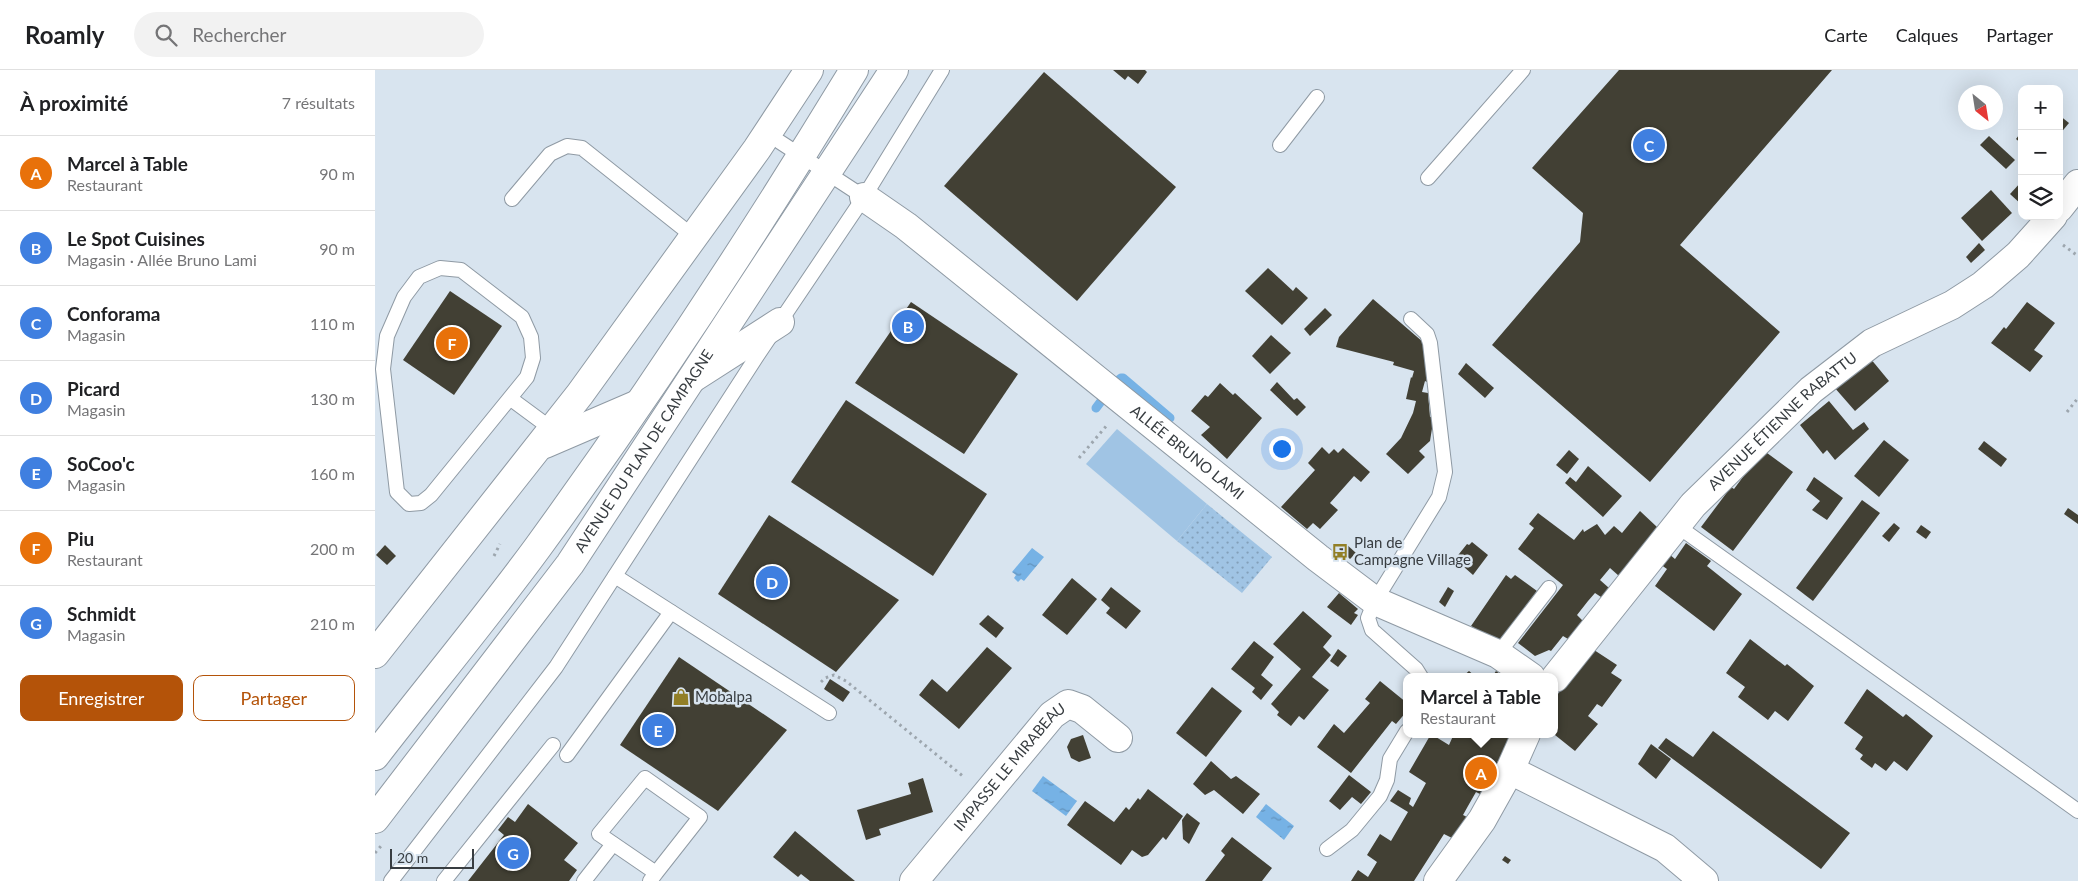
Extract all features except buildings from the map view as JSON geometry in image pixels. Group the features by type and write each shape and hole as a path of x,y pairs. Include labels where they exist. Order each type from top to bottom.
{"street":[{"path":"375,654 547,438 757,149 809,70"},
{"name":"AVENUE DU PLAN DE CAMPAGNE","path":"375,756 537,548 638,404 790,149 854,70"},
{"name":"AVENUE DU PLAN DE CAMPAGNE","path":"375,819 570,564 894,70"},
{"name":"ALLÉE BRUNO LAMI","path":"864,197 907,226 1318,558 1375,600 1498,654 1525,673"},
{"name":"AVENUE ÉTIENNE RABATTU","path":"1558,674 1676,525 1700,498 1811,390 1872,343 1953,305 1983,285 2018,255 2049,220"},
{"path":"693,378 780,322"},
{"path":"547,438 638,404"},
{"name":"IMPASSE LE MIRABEAU","path":"914,881 1052,715 1068,704 1082,709 1119,738"},
{"path":"1438,881 1483,820 1510,770 1524,738"},
{"path":"1510,770 1665,848 1705,881"}],"lane":[{"path":"395,880 556,667 780,322 864,197 942,70"},
{"path":"1428,178 1523,70"},
{"path":"1280,145 1317,97"},
{"path":"512,199 550,154 567,146 581,148 694,237"},
{"path":"790,149 864,197"},
{"path":"440,268 461,270 522,317 531,337 533,358 527,377 511,399 431,495 421,503 409,504 397,492 383,369 387,336 404,297 419,277 440,268"},
{"path":"1411,319 1427,334 1430,342 1444,479 1439,497 1375,600 1368,618 1371,630 1416,668 1419,673"},
{"path":"511,399 547,438"},
{"path":"1676,525 2078,811"},
{"path":"615,576 829,712"},
{"path":"1498,654 1549,588"},
{"path":"567,755 671,612"},
{"path":"1327,850 1352,830 1380,796 1387,780 1390,759 1403,738"},
{"path":"444,881 553,745"},
{"path":"645,778 700,817 653,877 599,834 645,778"},
{"path":"584,881 613,844"}],"path":[{"path":"2067,412 2078,398"},
{"path":"1079,458 1126,403"},
{"path":"809,699 825,678 834,675 845,681 986,795"}],"shaded area":[{"path":"1117,429 1207,504 1177,541 1086,464"},
{"path":"1207,504 1272,557 1242,593 1177,541"}],"water":[{"path":"1032,548 1044,557 1024,581 1021,579 1018,582 1014,578 1016,575 1012,572"},
{"path":"1043,776 1077,801 1066,816 1032,791"},
{"path":"1266,804 1294,826 1284,840 1256,817"}],"waterway":[{"path":"1116,382 1123,378 1170,418"},
{"path":"1096,408 1102,400"}],"place":[{"name":"Conforama","path":"1649,145"},
{"name":"Le Spot Cuisines","path":"908,326"},
{"name":"Piu","path":"452,343"},
{"name":"Plan de Campagne Village","path":"1340,552"},
{"name":"Picard","path":"772,582"},
{"name":"Mobalpa","path":"681,697"},
{"name":"SoCoo'c","path":"658,730"},
{"name":"Marcel à Table","path":"1481,773"},
{"name":"Schmidt","path":"513,853"}]}
